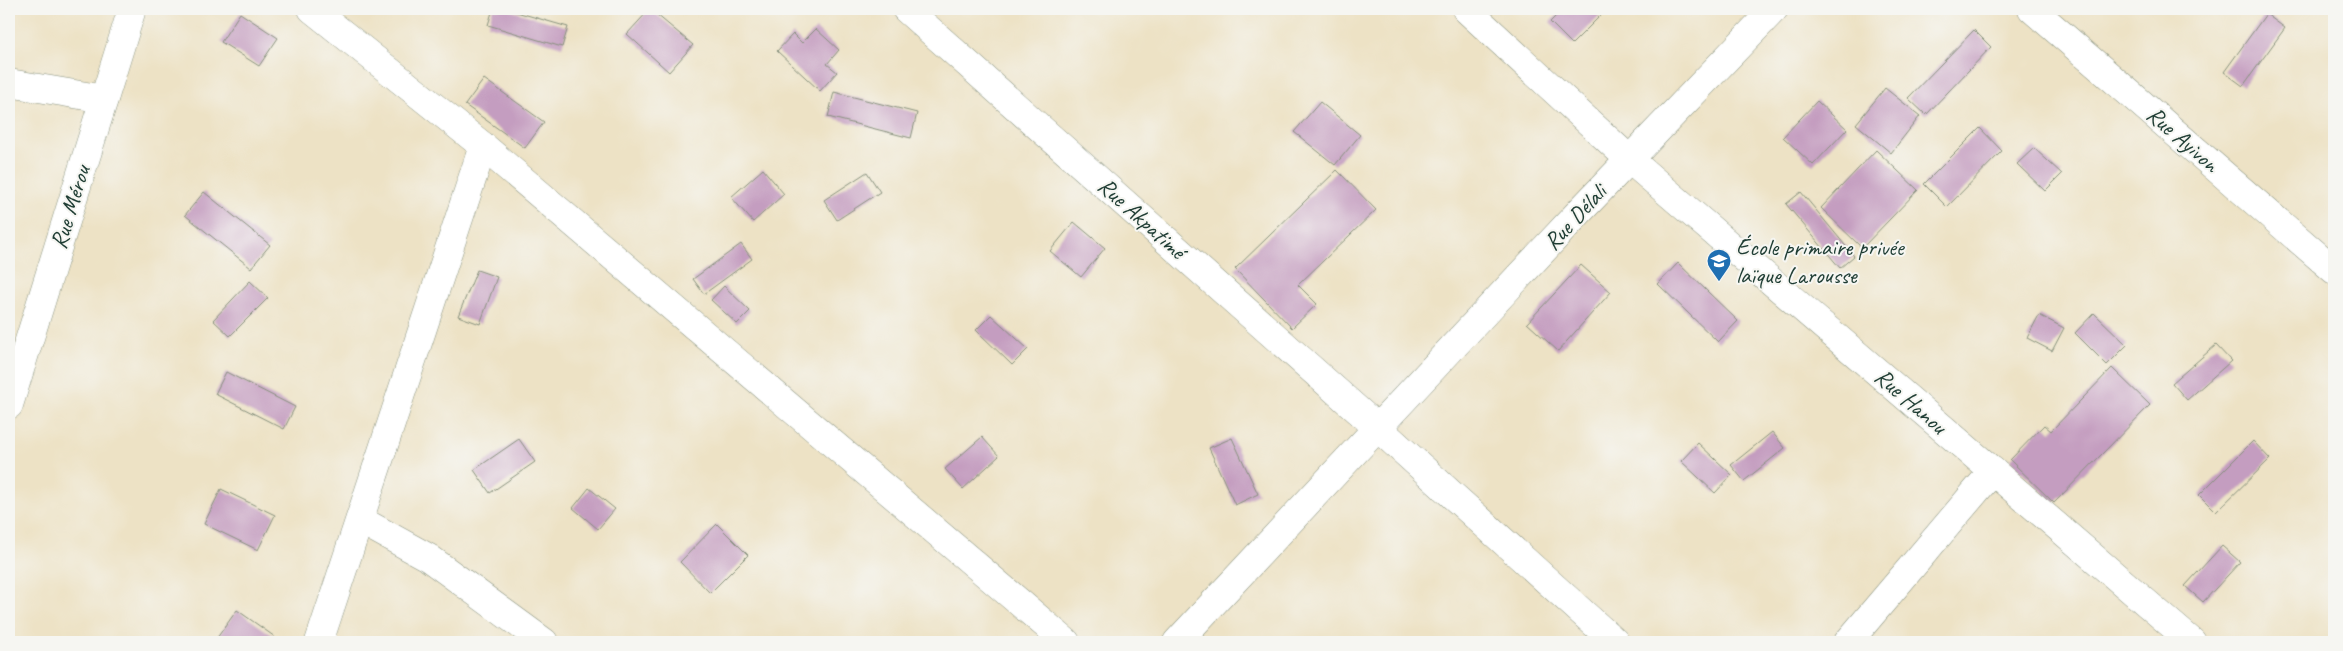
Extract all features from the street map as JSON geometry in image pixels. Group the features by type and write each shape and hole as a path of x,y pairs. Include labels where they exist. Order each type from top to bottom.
{"street":[{"name":"Rue Mérou","path":"9,405 132,9"},
{"path":"312,9 483,146 1066,642"},
{"name":"Rue Akpatimé","path":"906,9 1378,428 1615,642"},
{"name":"Rue Hanou","path":"1466,9 1630,160 2192,642"},
{"name":"Rue Délali","path":"1178,642 1774,9"},
{"name":"Rue Ayivon","path":"2032,9 2334,270"},
{"path":"9,83 104,99"},
{"path":"319,642 483,146"},
{"path":"1848,642 1994,472"},
{"path":"360,520 429,558 544,642"}],"building":[{"path":"493,9 506,9 568,27 562,47 488,25"},
{"path":"650,9 693,45 669,72 627,34"},
{"path":"1563,9 1607,9 1572,44 1550,22"},
{"path":"240,13 278,38 259,66 221,42"},
{"path":"2266,14 2285,28 2243,86 2224,72"},
{"path":"816,29 839,50 827,64 837,72 820,91 777,51 793,34 802,43"},
{"path":"1974,30 1991,47 1926,115 1908,98"},
{"path":"484,79 544,122 525,148 465,105"},
{"path":"1885,88 1920,116 1891,153 1856,124"},
{"path":"834,92 917,113 911,138 828,117"},
{"path":"1817,101 1847,129 1813,165 1783,137"},
{"path":"1320,102 1360,135 1335,165 1294,132"},
{"path":"1980,128 2002,151 1947,207 1924,184"},
{"path":"2034,148 2062,174 2045,191 2017,164"},
{"path":"1876,150 1918,190 1862,248 1821,208"},
{"path":"763,169 784,194 753,222 731,197"},
{"path":"1337,170 1376,210 1298,285 1317,304 1292,328 1235,269"},
{"path":"867,172 880,192 837,220 824,200"},
{"path":"204,192 270,245 251,268 185,215"},
{"path":"1801,192 1854,256 1840,268 1786,204"},
{"path":"1074,222 1105,248 1081,277 1050,251"},
{"path":"741,244 752,259 704,294 693,279"},
{"path":"1678,263 1738,321 1718,342 1658,284"},
{"path":"1581,265 1611,292 1558,351 1527,323"},
{"path":"477,270 497,277 480,324 458,316"},
{"path":"250,281 268,298 230,336 213,320"},
{"path":"724,286 750,311 737,324 711,300"},
{"path":"2094,313 2127,345 2107,365 2075,333"},
{"path":"991,315 1028,349 1012,365 976,330"},
{"path":"2039,315 2064,328 2052,351 2027,338"},
{"path":"2216,345 2231,361 2187,400 2172,383"},
{"path":"2112,368 2150,405 2054,503 2010,460 2044,425 2051,431"},
{"path":"226,372 295,407 284,429 215,394"},
{"path":"1772,432 1785,448 1744,481 1731,465"},
{"path":"982,437 999,456 963,489 945,469"},
{"path":"1232,438 1258,494 1235,505 1209,448"},
{"path":"519,439 535,462 490,493 474,470"},
{"path":"2253,441 2270,459 2216,512 2199,495"},
{"path":"1698,443 1732,475 1715,493 1681,461"},
{"path":"589,488 615,509 598,529 573,508"},
{"path":"221,489 275,515 258,550 204,524"},
{"path":"717,524 748,555 710,593 680,562"},
{"path":"2222,546 2240,562 2203,602 2185,586"},
{"path":"237,610 275,637 271,642 214,642"}],"place":[{"name":"École primaire privée laïque Larousse","path":"1719,282"}]}
